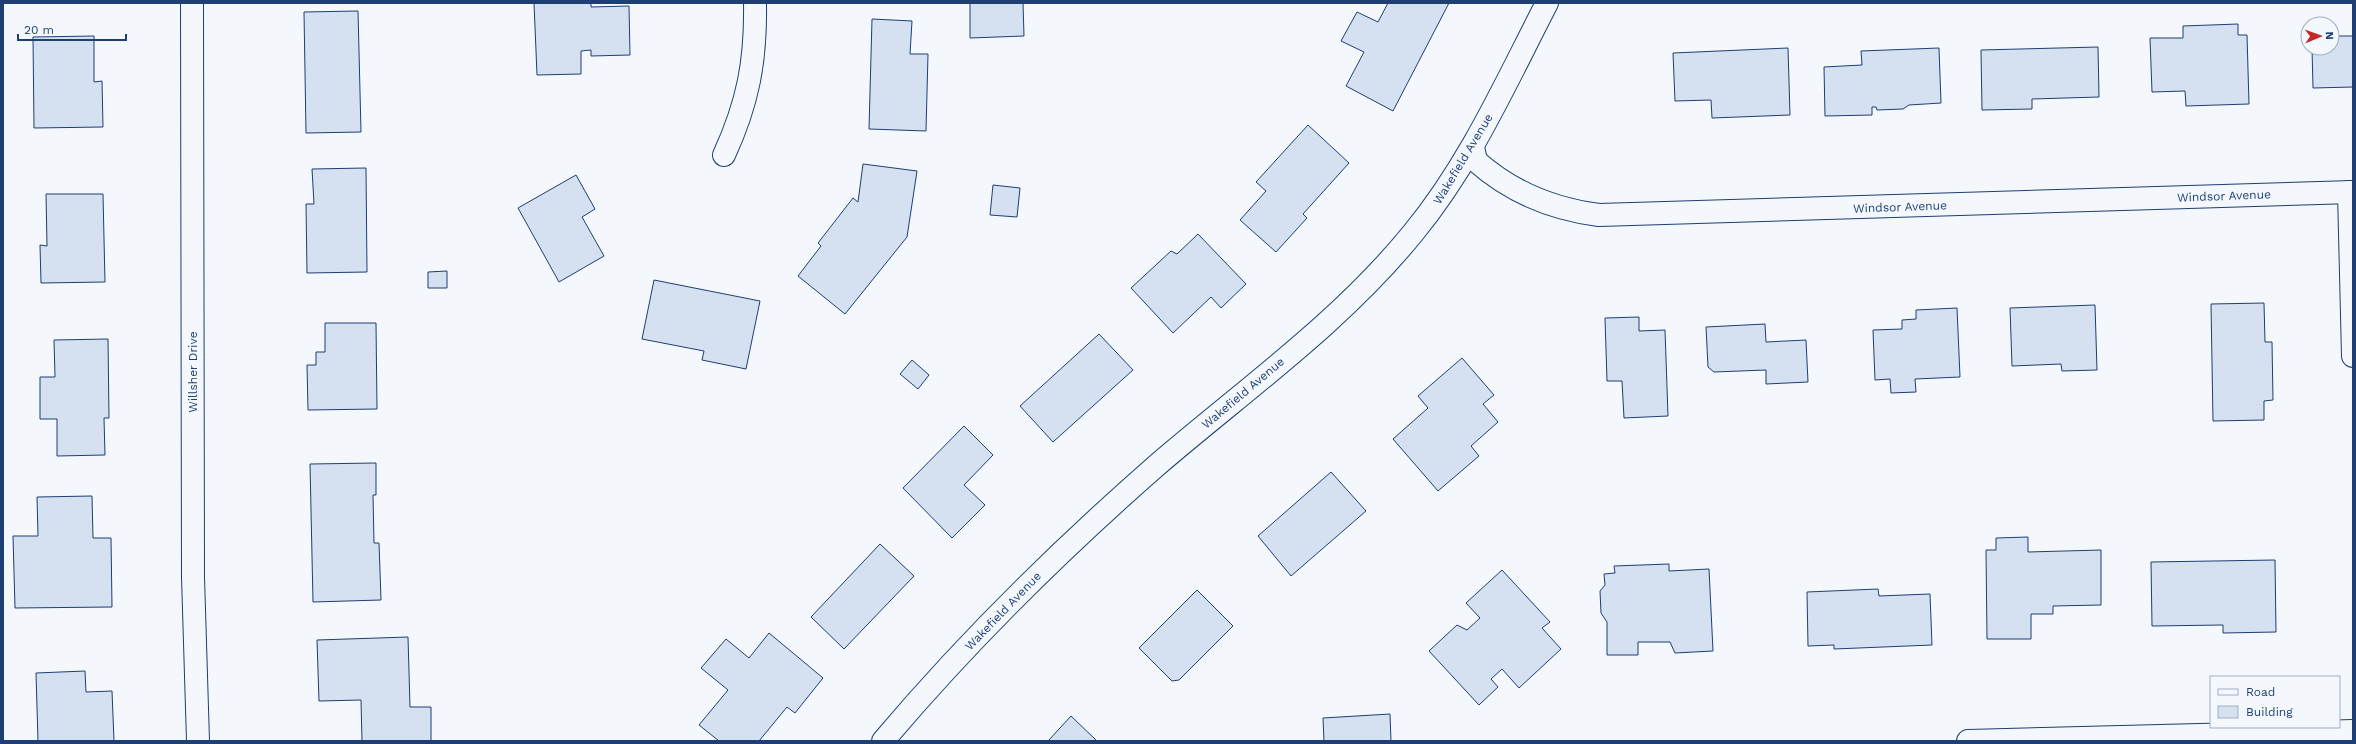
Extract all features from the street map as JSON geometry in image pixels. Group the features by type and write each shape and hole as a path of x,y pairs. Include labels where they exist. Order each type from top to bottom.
{"street":[{"name":"Willsher Drive","path":"192,3 193,577 198,741"},
{"path":"724,155 742,112 751,76 756,39 755,3"},
{"name":"Wakefield Avenue","path":"883,741 983,630 1054,559 1158,465 1328,321 1370,282 1427,216 1473,147 1547,3"},
{"name":"Windsor Avenue","path":"1473,147 1476,161 1518,192 1558,208 1599,215 2351,192"},
{"path":"2351,192 2353,356"},
{"path":"1968,741 2353,731"}],"building":[{"path":"534,3 591,3 591,7 629,6 630,55 591,56 591,50 581,51 581,74 537,75"},
{"path":"970,3 1023,3 1024,36 970,38"},
{"path":"1388,3 1449,3 1393,111 1346,86 1364,52 1341,41 1357,12 1378,22"},
{"path":"358,11 361,132 306,133 304,12"},
{"path":"872,19 912,21 910,54 928,54 926,131 869,129"},
{"path":"2238,24 2238,35 2247,35 2249,104 2186,106 2185,91 2152,92 2150,38 2183,38 2183,26"},
{"path":"94,36 94,82 102,81 103,127 34,128 33,37"},
{"path":"2340,36 2353,36 2353,87 2313,88 2312,56 2340,56"},
{"path":"2098,47 2099,97 2032,99 2032,109 1982,110 1981,50"},
{"path":"1788,48 1790,115 1712,118 1711,100 1675,101 1673,53"},
{"path":"1939,48 1941,103 1909,105 1903,109 1877,110 1876,107 1872,107 1872,115 1825,116 1824,67 1862,65 1861,51"},
{"path":"1308,125 1349,163 1303,214 1307,218 1276,252 1240,220 1266,191 1256,182"},
{"path":"863,164 917,171 907,237 845,314 798,276 821,246 818,243 853,198 858,202"},
{"path":"366,168 367,272 307,273 306,204 314,204 312,169"},
{"path":"576,175 595,209 582,217 604,256 559,282 518,208"},
{"path":"993,185 1020,188 1017,217 990,215"},
{"path":"46,194 103,194 105,282 41,283 40,245 47,246"},
{"path":"1198,234 1246,284 1221,308 1211,297 1173,333 1131,288 1171,251 1177,254"},
{"path":"447,271 447,288 428,288 428,272"},
{"path":"654,280 760,301 746,369 702,360 704,351 642,339"},
{"path":"2264,303 2265,342 2272,342 2273,400 2264,401 2264,420 2213,421 2211,304"},
{"path":"2095,305 2097,370 2062,371 2061,364 2012,366 2010,308"},
{"path":"1957,308 1960,377 1915,379 1916,392 1891,393 1890,379 1875,380 1873,330 1902,329 1902,320 1916,319 1916,310"},
{"path":"1639,317 1639,331 1665,330 1668,416 1624,418 1622,381 1607,381 1605,318"},
{"path":"325,323 376,323 377,409 308,410 307,365 316,365 316,352 325,352"},
{"path":"1765,324 1766,342 1806,340 1808,382 1766,384 1766,370 1714,372 1708,367 1706,327"},
{"path":"1099,334 1133,370 1053,442 1020,406"},
{"path":"108,339 109,418 104,418 105,455 57,456 57,419 40,419 40,377 55,377 54,340"},
{"path":"1462,358 1494,395 1483,404 1498,422 1471,446 1479,456 1438,491 1393,439 1428,408 1418,396"},
{"path":"912,360 929,375 918,389 900,374"},
{"path":"964,426 993,455 964,485 985,505 952,538 903,488"},
{"path":"376,463 376,495 373,495 374,543 379,543 381,600 313,602 310,464"},
{"path":"1331,472 1366,511 1291,576 1258,536"},
{"path":"92,496 93,538 111,538 112,607 15,608 13,536 38,536 37,497"},
{"path":"2028,537 2028,552 2101,550 2101,605 2053,606 2053,614 2031,614 2031,639 1987,639 1986,550 1996,550 1996,538"},
{"path":"880,544 914,576 844,649 811,617"},
{"path":"2275,560 2276,632 2223,633 2223,625 2152,626 2151,562"},
{"path":"1669,564 1669,571 1709,569 1713,651 1675,653 1670,642 1638,642 1638,655 1607,655 1607,622 1601,613 1600,591 1605,585 1604,574 1615,573 1614,566"},
{"path":"1502,570 1550,622 1542,628 1561,649 1519,688 1502,669 1491,679 1498,687 1479,705 1429,651 1457,625 1467,630 1480,618 1466,603"},
{"path":"1878,589 1879,596 1930,594 1932,645 1834,649 1834,645 1808,646 1807,592"},
{"path":"1197,590 1233,626 1179,680 1172,681 1139,648"},
{"path":"769,633 823,678 795,713 787,707 759,741 719,741 699,725 728,690 701,668 726,639 749,658"},
{"path":"408,637 410,707 431,707 431,741 362,741 361,700 319,701 317,640"},
{"path":"85,671 86,692 112,691 114,741 38,741 36,673"},
{"path":"1390,714 1391,741 1324,741 1323,718"},
{"path":"1071,716 1097,741 1048,741"}]}
